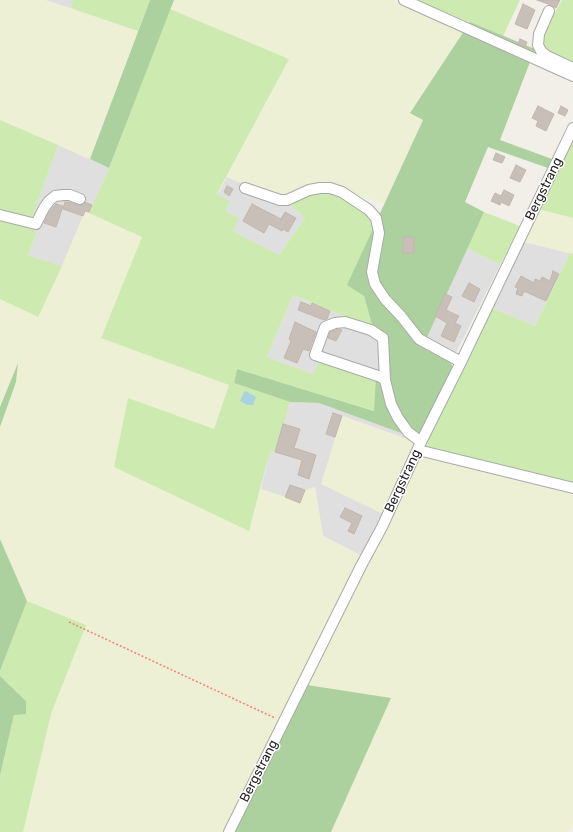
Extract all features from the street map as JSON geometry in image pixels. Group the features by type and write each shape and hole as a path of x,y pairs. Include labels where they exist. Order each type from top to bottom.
{"street":[{"path":"404,0 573,76"},
{"path":"549,11 538,34 538,45 541,51 547,56 573,68"},
{"name":"Bergstrang","path":"229,832 361,566 382,527 573,128"},
{"path":"245,188 280,200 287,200 309,190 330,188 342,192 369,210 376,218 379,233 372,272 375,284 384,299 419,339 461,362"},
{"path":"0,216 36,224 44,208 55,196 63,194 80,199"},
{"path":"385,380 381,376 315,354 325,328 334,323 346,322 371,330 383,338 385,380 391,404 398,418 420,446 573,488"}],"path":[{"path":"69,622 270,716 284,721"}],"shaded area":[{"path":"45,0 73,0 70,8"},
{"path":"58,145 109,168 89,213 85,212 62,266 28,255 38,229 29,226"},
{"path":"227,177 288,203 305,218 279,255 233,231 217,195"},
{"path":"524,242 570,253 535,326 492,308"},
{"path":"467,248 500,265 455,355 422,340"},
{"path":"293,295 373,328 384,336 386,378 313,374 267,357"},
{"path":"290,402 319,403 420,440 418,443 343,416 385,515 362,556 323,536 315,487 285,497 261,489 270,450 274,452"}],"green space":[{"path":"0,0 45,0 138,31 90,159 0,120"},
{"path":"73,0 150,0 138,31 70,8"},
{"path":"150,0 174,0 109,168 90,159"},
{"path":"174,0 402,0 465,30 410,112 423,120 384,204 332,186 286,198 271,195 227,177 289,59 170,9"},
{"path":"416,0 520,0 503,36"},
{"path":"562,0 573,0 573,64 548,52 540,42 542,35"},
{"path":"170,9 289,59 217,194 230,201 225,211 239,218 233,231 279,255 305,218 288,203 313,193 329,192 341,195 376,221 364,296 373,328 293,295 267,357 313,374 320,361 376,376 375,411 237,369 234,383 290,402 275,452 270,451 249,531 114,467 128,398 214,429 229,385 101,338 142,237 89,213 109,168"},
{"path":"470,22 535,49 500,140 552,159 548,168 488,147 465,202 484,212 423,346 447,358 453,368 420,440 319,403 290,402 234,383 237,369 374,411 376,376 385,378 384,336 373,328 364,296 347,285 423,120 410,113"},
{"path":"0,120 58,145 31,221 0,213"},
{"path":"573,135 573,218 538,209"},
{"path":"538,209 573,218 573,254 524,242"},
{"path":"85,211 143,237 101,338 229,384 214,429 249,531 261,489 300,502 305,490 315,487 323,536 362,556 227,832 23,832 51,714 86,625 27,601 0,539 0,299 38,316 62,266"},
{"path":"484,212 520,226 500,265 467,248"},
{"path":"0,219 38,229 28,255 62,266 38,317 0,299"},
{"path":"570,253 573,254 573,483 425,446 492,308 535,326"},
{"path":"18,363 16,382 0,427 0,407"},
{"path":"342,416 418,443 385,515 321,484"},
{"path":"420,456 573,495 573,826 569,832 331,832 390,699 307,685"},
{"path":"0,539 27,601 0,671"},
{"path":"27,601 86,625 51,714 23,832 0,832 0,776 14,715 26,701 0,676 0,671"},
{"path":"0,676 26,701 26,714 14,715 0,776"},
{"path":"307,685 391,698 331,832 234,832"}],"water":[{"path":"246,391 256,397 253,405 247,405 240,401 244,392"}],"building":[{"path":"537,0 560,0 556,8"},
{"path":"523,4 535,10 527,29 515,24"},
{"path":"520,39 527,42 525,47 518,44"},
{"path":"538,106 554,114 546,131 536,126 538,121 532,118"},
{"path":"561,106 568,110 565,116 558,113"},
{"path":"496,153 505,157 502,163 493,160"},
{"path":"516,165 526,170 520,182 510,178"},
{"path":"227,186 233,189 229,196 224,192"},
{"path":"504,190 514,195 509,206 501,202 500,205 491,201 495,193 501,196"},
{"path":"65,202 81,205 85,202 92,205 89,212 85,211 83,216 63,209"},
{"path":"56,204 63,206 56,227 44,223 50,211"},
{"path":"252,204 281,219 285,212 296,218 288,232 283,229 282,231 269,224 264,233 243,221"},
{"path":"403,237 414,237 414,253 403,253"},
{"path":"553,271 559,274 546,301 524,291 522,296 516,294 518,288 515,287 521,276 534,283 535,279 540,281 542,277 550,281"},
{"path":"469,283 480,289 474,302 462,296"},
{"path":"445,294 452,297 446,310 459,316 455,323 461,326 454,342 441,336 447,323 435,316"},
{"path":"301,302 311,306 312,303 330,311 327,319 324,320 298,310"},
{"path":"295,322 316,332 309,351 303,349 297,363 284,358 291,341 289,339"},
{"path":"337,329 342,330 336,341 328,338 330,332"},
{"path":"333,413 342,416 335,437 326,434"},
{"path":"283,424 300,429 294,448 316,455 309,479 298,475 302,460 275,452"},
{"path":"290,485 305,490 300,503 285,497"},
{"path":"345,508 362,516 354,534 348,531 352,523 340,517"}]}
